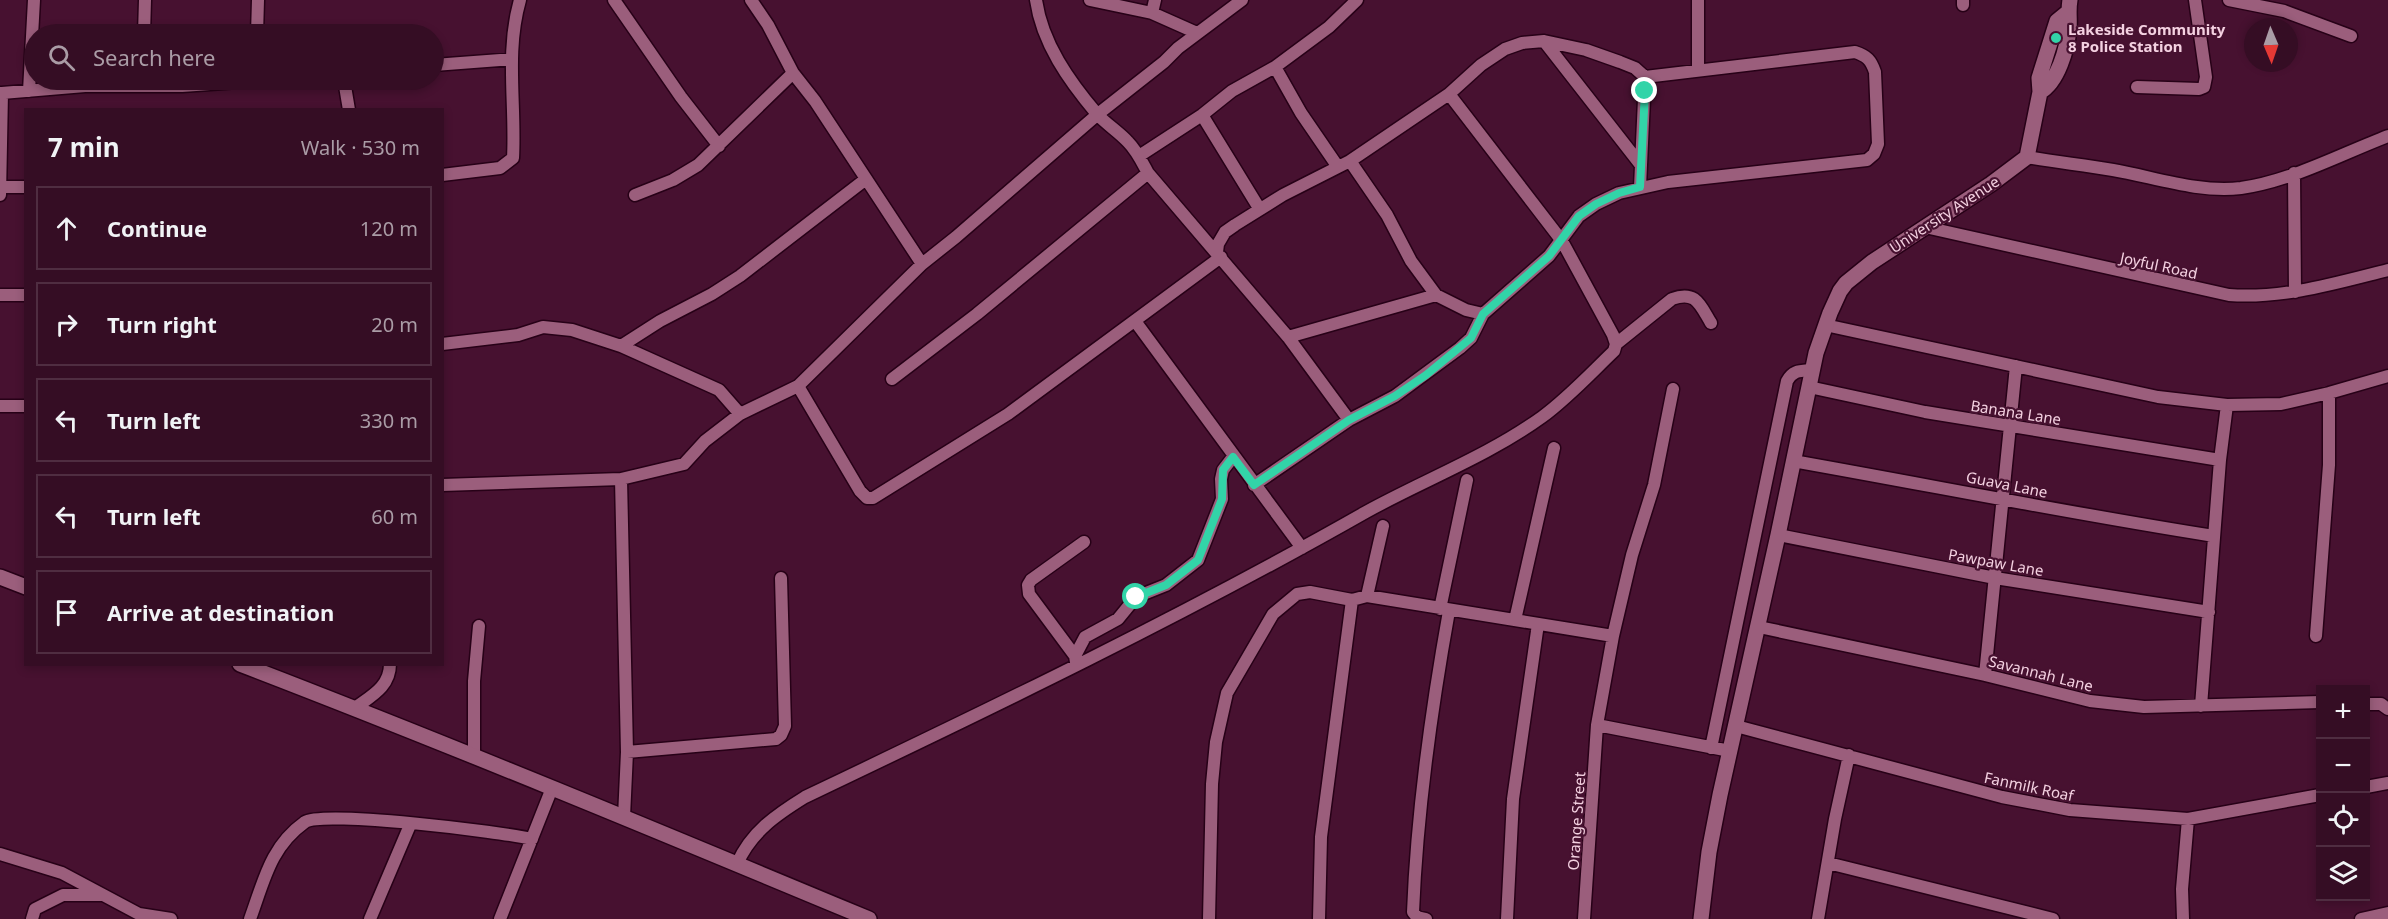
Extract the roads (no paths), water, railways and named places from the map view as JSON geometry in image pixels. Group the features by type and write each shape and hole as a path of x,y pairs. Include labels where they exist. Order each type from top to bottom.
{"street":[{"path":"33,24 34,0"},
{"path":"145,24 146,0"},
{"path":"257,24 258,0"},
{"path":"444,175 500,168 513,158 512,59 514,20 520,0"},
{"path":"614,0 681,97 719,146"},
{"path":"751,0 768,25 793,74 815,101 922,264"},
{"path":"1036,0 1037,12 1051,50 1098,114 1128,141 1148,173 1288,337 1349,420"},
{"path":"1090,0 1152,13 1197,33"},
{"path":"1152,13 1155,0"},
{"path":"444,485 621,479 684,464 705,441 740,414 798,386 922,264 1098,114 1197,33 1242,0"},
{"path":"1139,156 1202,115 1232,91 1275,67 1329,27 1357,0"},
{"path":"1698,0 1698,69"},
{"path":"2137,87 2199,89 2205,87 2206,77 2194,0"},
{"path":"2229,0 2286,6 2351,36"},
{"path":"2069,6 2069,30 2050,86 2040,92 2027,158 2216,188 2248,186 2294,173 2388,136"},
{"path":"1219,255 1218,244 1225,232 1259,208 1350,161 1449,94 1505,49 1522,43 1544,41 1586,50 1620,62 1635,68 1645,77"},
{"path":"1544,41 1640,164"},
{"path":"1254,485 1349,420 1395,396 1460,348 1471,338 1483,314 1549,256 1579,216 1596,204 1619,193 1640,187 1754,171 1867,160 1874,154 1878,144 1875,72 1871,61 1855,52 1645,77"},
{"path":"444,64 512,59"},
{"path":"1275,67 1295,103 1338,167"},
{"path":"635,195 673,180 698,165 793,74"},
{"path":"1640,187 1645,77"},
{"path":"0,195 1,93 40,90"},
{"path":"346,90 349,108"},
{"path":"1449,94 1562,241 1616,344"},
{"path":"1202,115 1259,208"},
{"name":"University Avenue","path":"1701,919 1709,852 1730,751 1779,535 1812,370 1825,325 1846,283 1872,262 2027,158"},
{"path":"1350,161 1387,215 1411,261 1436,295 1466,310 1483,314"},
{"path":"892,379 977,314 1148,173"},
{"path":"2294,173 2295,292"},
{"path":"621,346 740,276 866,179"},
{"path":"0,187 24,187"},
{"name":"Joyful Road","path":"1925,227 2229,296 2254,297 2295,292 2388,270"},
{"path":"798,386 860,491 867,498 873,498 1008,414 1135,321 1219,255"},
{"path":"0,296 24,295"},
{"path":"1288,337 1436,295"},
{"path":"737,864 754,835 777,814 805,797 1302,548 1402,492 1491,448 1542,416 1614,351 1616,344 1672,299 1690,296 1696,299 1711,323"},
{"path":"1135,321 1302,548"},
{"path":"1825,325 2158,397 2227,405 2281,404 2388,376"},
{"path":"444,344 518,335 543,327 572,330 621,346 719,390 740,414"},
{"path":"1985,675 2016,366"},
{"path":"1711,748 1787,381 1791,374 1797,371 1812,370"},
{"name":"Banana Lane","path":"1809,387 1925,412 2220,460"},
{"name":"Orange Street","path":"1584,919 1597,724 1613,636 1632,555 1654,485 1672,389"},
{"path":"2316,636 2329,465 2329,393"},
{"path":"2201,706 2220,460 2227,405"},
{"path":"0,406 24,406"},
{"path":"1515,620 1554,448"},
{"path":"1076,661 1085,637 1118,619 1136,597 1166,585 1198,560 1222,499 1223,470 1233,457"},
{"name":"Guava Lane","path":"1793,461 2003,498 2103,519 2214,537"},
{"path":"621,479 627,752 624,817"},
{"path":"1426,919 1417,917 1413,912 1418,819 1444,610 1467,480"},
{"path":"1368,596 1383,526"},
{"name":"Pawpaw Lane","path":"1779,535 1995,578 2209,612"},
{"path":"1076,661 1029,594 1028,585 1030,580 1084,542"},
{"path":"0,577 24,586"},
{"path":"627,752 776,739 781,735 785,726 781,578"},
{"path":"1209,919 1212,784 1218,730 1227,693 1273,614 1297,594 1310,592 1352,600 1368,596 1613,636"},
{"path":"1319,919 1321,837 1352,600"},
{"path":"1507,919 1513,799 1538,624"},
{"path":"474,757 474,681 479,626"},
{"name":"Savannah Lane","path":"1759,627 1985,675 2090,701 2144,707 2316,702"},
{"path":"245,666 624,817 869,919"},
{"path":"355,708 383,687 390,674 390,666"},
{"path":"2370,704 2382,704 2388,709"},
{"path":"1597,724 1730,751"},
{"name":"Fanmilk Roaf","path":"1737,726 2001,797 2070,810 2188,819 2316,796"},
{"path":"1818,919 1849,755"},
{"path":"2370,786 2388,783"},
{"path":"500,919 552,788"},
{"path":"250,919 275,852 289,835 308,820 328,817 494,831 532,839"},
{"path":"2183,919 2182,889 2188,819"},
{"path":"370,919 410,825"},
{"path":"0,854 62,873 139,916 171,919"},
{"path":"1828,863 2053,919"},
{"path":"32,919 35,909 63,895 105,895"},
{"path":"2361,919 2388,913"}],"place":[{"name":"Lakeside Community 8 Police Station","path":"2056,38"}]}
